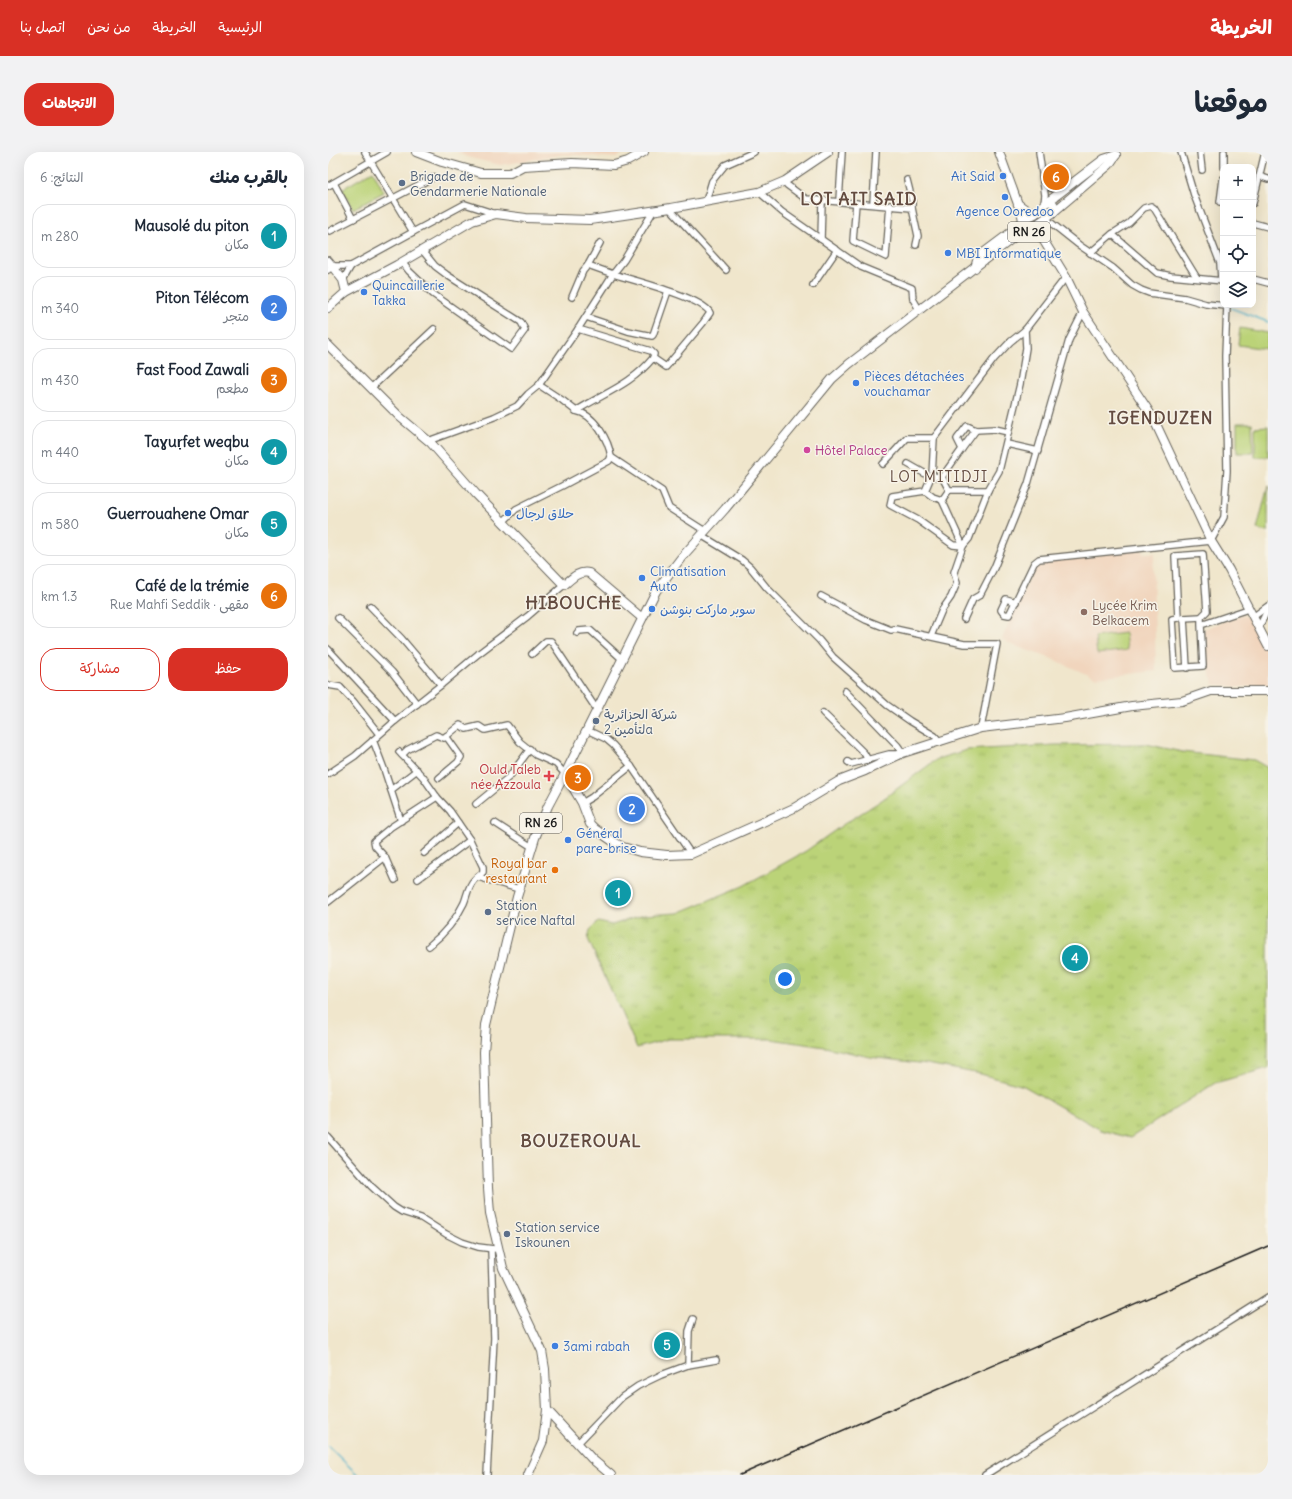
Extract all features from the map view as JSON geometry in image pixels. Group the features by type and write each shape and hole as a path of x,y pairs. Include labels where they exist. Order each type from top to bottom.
{"main road":[{"path":"416,152 442,162 481,173 510,173 523,166 572,163 614,165 628,161 644,152"},
{"path":"328,308 346,292 402,262 472,221 496,214 526,218 590,220 759,192 784,181 826,152"},
{"path":"999,152 1023,221"},
{"path":"1060,199 1118,154"},
{"name":"RN 26","path":"975,268 978,257 1018,227 1027,217 1037,212 1046,200 1104,159 1118,154"},
{"name":"RN 26","path":"975,268 987,266 1036,230 1045,218 1052,214 1109,165 1118,154"},
{"name":"RN 26","path":"1046,200 1052,202 1056,207 1056,210"},
{"path":"1018,204 1028,211 1037,212"},
{"name":"RN 26","path":"1023,221 1022,224 1024,229 1028,232 1036,230"},
{"path":"1036,230 1066,277 1083,312 1148,410 1178,468 1211,541 1229,570 1268,646"},
{"name":"RN 26","path":"528,1475 543,1441 547,1410 545,1369 542,1351 495,1250 488,1188 485,1036 486,1025 519,890 532,847 548,806 656,591 681,558 740,492 832,379 849,364 920,311 1018,234"},
{"path":"330,266 343,280 346,292"},
{"path":"328,345 400,417 428,441 476,494 564,585 579,573 589,573 642,618"},
{"path":"565,774 582,803 590,824 614,842 623,847 640,852 667,855 691,854 794,808 839,781 903,754 981,728 1065,718 1132,706 1182,701 1211,691 1268,691"},
{"path":"547,1410 592,1459 611,1475"}],"street":[{"path":"365,152 394,198 412,232"},
{"path":"328,186 387,152"},
{"path":"706,201 712,181 725,166 754,152"},
{"path":"839,201 842,152"},
{"path":"872,204 876,152"},
{"path":"1039,152 1046,200"},
{"path":"1181,152 1194,195 1220,263 1221,272"},
{"path":"1200,152 1202,170"},
{"path":"1224,152 1224,164"},
{"path":"1254,200 1265,152"},
{"path":"1044,184 1050,189 1055,190 1081,176"},
{"path":"1259,176 1268,179"},
{"path":"330,231 434,177"},
{"path":"907,180 918,236 916,245"},
{"path":"784,181 787,185 806,198 912,208"},
{"path":"334,183 353,219"},
{"path":"759,192 782,212 861,267 912,288 913,299 920,311"},
{"path":"821,238 822,200"},
{"path":"856,203 853,241 886,257 890,206"},
{"path":"330,266 351,266 465,204 496,214"},
{"path":"1090,252 1112,234 1129,223 1144,208 1151,206 1154,208 1197,278"},
{"path":"669,208 726,270"},
{"path":"428,441 494,417 517,406 539,385 632,247 654,210"},
{"path":"1053,223 1056,210"},
{"path":"1045,218 1113,268 1132,285 1141,290 1149,293 1185,298 1206,304 1220,305"},
{"path":"1256,224 1268,227"},
{"path":"1112,234 1157,273 1171,276 1220,280"},
{"path":"572,298 583,272 600,243"},
{"path":"402,262 409,271 433,294 510,350 525,330 521,322 447,275 435,266 422,250"},
{"path":"813,285 837,250"},
{"path":"578,329 650,351 654,354 653,358 666,367 710,313 695,300 588,265"},
{"path":"343,280 351,266"},
{"path":"925,491 932,476 934,438 994,359 1010,342 1025,330 1066,277"},
{"path":"1256,280 1268,283"},
{"path":"586,317 628,331 652,336 668,291"},
{"path":"1016,602 1034,563 1039,559 1211,541 1224,517 1227,471 1225,363 1226,308"},
{"path":"964,619 973,599 980,595 994,568 1028,484 1069,340 1083,312"},
{"path":"371,388 434,329"},
{"path":"931,636 942,610 951,597 957,583 954,572 963,546 969,539 988,490 999,471 1020,384 1026,348 1025,330"},
{"path":"576,412 591,401 614,391 629,381 653,358"},
{"path":"539,385 562,400 576,412 582,412 599,429 608,444 611,457 662,491 669,508 742,560 750,567 767,588 819,640 832,657 887,705 935,736 940,742"},
{"path":"962,449 957,439 967,426 976,430 995,429 1008,432"},
{"path":"942,477 976,430"},
{"path":"883,464 907,438 934,438"},
{"path":"1006,444 1038,451"},
{"path":"503,522 516,509 609,461 611,457"},
{"path":"908,464 932,476 942,477"},
{"path":"942,477 949,490"},
{"path":"949,490 988,490"},
{"path":"942,500 949,490"},
{"path":"925,491 933,497 942,500 963,546 953,545 918,520 890,505 892,496 925,491"},
{"path":"1187,668 1181,618 1174,556 1203,554 1207,611 1201,617 1181,618 1172,619 1175,668 1187,668 1203,666 1201,617"},
{"path":"328,774 355,756 395,721 528,616 564,585"},
{"path":"821,596 866,620 891,630 895,629 964,644 997,644 981,728"},
{"path":"370,606 402,639 441,685"},
{"path":"1253,617 1268,607"},
{"path":"1259,627 1268,607"},
{"path":"1201,626 1248,609"},
{"path":"338,618 392,672 417,704"},
{"path":"577,633 579,631 590,630 622,659"},
{"path":"532,654 546,641 551,640 597,710"},
{"path":"328,649 395,721"},
{"path":"328,685 340,687 380,734"},
{"path":"844,691 898,746 903,754"},
{"path":"823,713 864,753 868,760"},
{"path":"429,946 450,926 464,903 473,880 483,872 483,867 470,840 458,823 417,770 401,753 436,735 442,738 460,725 466,730 479,726 486,730 507,724 520,742 540,758 556,764 565,774"},
{"path":"587,730 606,739 631,766 691,854"},
{"path":"439,778 458,762 461,757 446,736"},
{"path":"373,740 401,821"},
{"path":"476,804 509,777 530,749"},
{"path":"848,762 851,764 888,754 903,754"},
{"path":"582,803 592,797 631,766"},
{"path":"391,790 417,770"},
{"path":"395,880 385,857 375,846 374,841 437,797"},
{"path":"424,853 458,823"},
{"path":"495,823 532,847"},
{"path":"418,879 470,840"},
{"path":"328,902 385,857"},
{"path":"478,877 519,890"},
{"path":"328,1137 371,1186 394,1208 421,1218 462,1242 495,1250 494,1338 487,1475"},
{"path":"986,1475 1268,1297"},
{"path":"688,1365 689,1331 693,1319"},
{"path":"578,1442 622,1397 661,1375 688,1365 716,1360"}],"shaded area":[{"path":"457,152 624,152 617,158 565,154 500,165 467,157"},
{"name":"Lycée Krim Belkacem","path":"1142,550 1143,553 1155,553 1153,568 1156,671 1095,678 1050,658 1012,645 1002,639 1023,591 1036,565 1040,561"},
{"path":"1242,615 1248,617 1263,642 1268,655 1268,684 1238,687 1213,684 1208,666 1203,632 1206,628"}],"green space":[{"path":"373,171 384,192 353,209 342,189"},
{"path":"1240,328 1268,333 1267,349 1238,345"},
{"path":"1237,423 1252,423 1253,453 1237,453"},
{"path":"1268,426 1268,457 1255,457 1255,427"},
{"path":"1268,486 1268,532 1257,529"},
{"path":"1125,633 1127,650 1097,654 1095,637"},
{"path":"1146,744 1182,752 1254,760 1268,768 1268,1068 1215,1083 1130,1138 1101,1130 1024,1086 981,1074 927,1064 870,1057 825,1047 771,1039 668,1039 637,1048 588,939 590,930 598,922 612,925 644,915 678,913 743,886 806,851 844,824 879,802 937,759 967,750 1055,745"}],"waterway":[{"path":"1231,308 1268,322"},
{"path":"328,1446 358,1475"}],"tunnel":[{"path":"1018,234 1060,199"}],"railway":[{"path":"740,1475 1268,1246"}],"place":[{"name":"Ait Said","path":"1003,176"},
{"name":"Café de la trémie","path":"1056,177"},
{"name":"Brigade de Gendarmerie Nationale","path":"402,183"},
{"name":"Agence Ooredoo","path":"1005,197"},
{"name":"MBI Informatique","path":"948,253"},
{"name":"Quincaillerie Takka","path":"364,292"},
{"name":"Pièces détachées vouchamar","path":"856,383"},
{"name":"Hôtel Palace","path":"807,450"},
{"name":"حلاق لرجال","path":"508,513"},
{"name":"Climatisation Auto","path":"642,578"},
{"name":"سوبر ماركت بنوشن","path":"652,609"},
{"name":"Lycée Krim Belkacem","path":"1084,612"},
{"name":"شركة الجزائرية لتأمين 2a","path":"596,721"},
{"name":"Ould Taleb née Azzoula","path":"549,776"},
{"name":"Fast Food Zawali","path":"578,778"},
{"name":"Piton Télécom","path":"632,809"},
{"name":"Général pare-brise","path":"568,840"},
{"name":"Royal bar restaurant","path":"555,870"},
{"name":"Mausolé du piton","path":"618,893"},
{"name":"Station service Naftal","path":"488,912"},
{"name":"Taɣuṛfet weqbu","path":"1075,958"},
{"name":"Station service Iskounen","path":"507,1234"},
{"name":"Guerrouahene Omar","path":"667,1345"},
{"name":"3ami rabah","path":"555,1346"}],"district":[{"name":"LOT AIT SAID","path":"859,199"},
{"name":"IGENDUZEN","path":"1161,418"},
{"name":"LOT MITIDJI","path":"939,477"},
{"name":"HIBOUCHE","path":"574,603"},
{"name":"BOUZEROUAL","path":"581,1141"}]}
